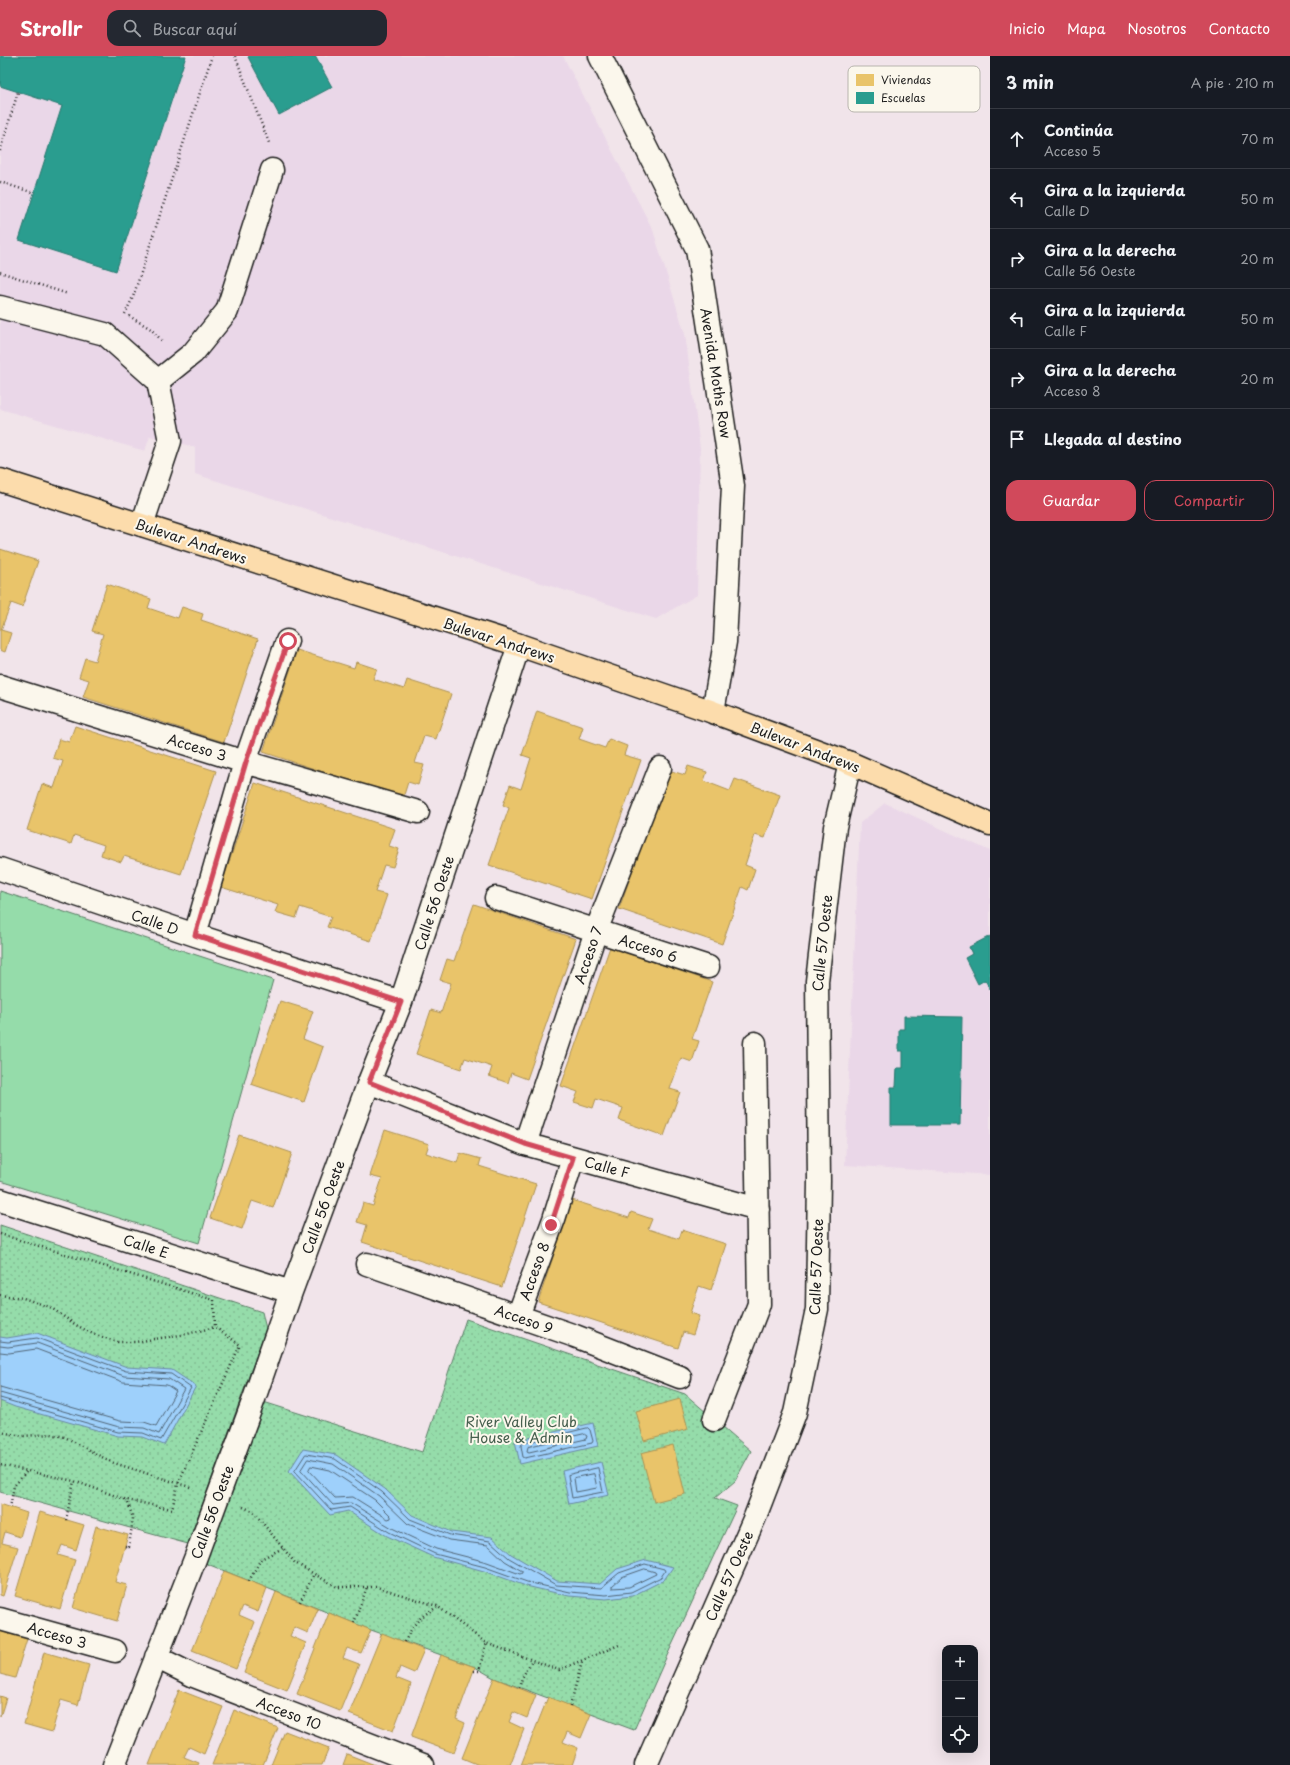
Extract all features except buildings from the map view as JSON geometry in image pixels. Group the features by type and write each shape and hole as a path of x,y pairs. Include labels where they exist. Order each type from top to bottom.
{"main road":[{"name":"Bulevar Andrews","path":"0,480 519,645 713,712 850,763 990,824"}],"street":[{"name":"Avenida Moths Row","path":"600,56 697,249 733,486 725,642 713,712"},
{"path":"158,381 194,353 226,311 272,170"},
{"path":"0,307 105,334 158,381 170,441 142,525"},
{"path":"195,935 246,762 288,641"},
{"name":"Calle 56 Oeste","path":"114,1765 218,1497 291,1292 369,1082 401,1002 519,645"},
{"name":"Acceso 3","path":"0,686 246,762 418,812"},
{"name":"Calle 57 Oeste","path":"646,1765 755,1518 795,1413 814,1324 817,1309 819,1181 817,981 835,827 850,763"},
{"name":"Acceso 7","path":"525,1144 596,931 660,768"},
{"name":"Calle D","path":"0,869 195,935 401,1002"},
{"name":"Acceso 6","path":"496,898 708,968"},
{"path":"714,1420 760,1304 755,1043"},
{"name":"Calle F","path":"369,1082 525,1144 758,1209"},
{"name":"Acceso 8","path":"518,1316 554,1219 573,1158"},
{"name":"Calle E","path":"0,1200 291,1292"},
{"name":"Acceso 9","path":"367,1264 575,1336 680,1377"},
{"name":"Acceso 3","path":"0,1619 115,1651"},
{"name":"Acceso 10","path":"156,1657 194,1676 423,1765"}],"path":[{"path":"125,314 133,297 212,56"},
{"path":"235,56 274,157 272,170"},
{"path":"0,151 18,92"},
{"path":"0,182 34,193"},
{"path":"0,1234 214,1300 214,1327"},
{"path":"0,1295 22,1298 50,1307 92,1334 118,1342 134,1342 187,1334 214,1327 240,1345 178,1484 172,1509 127,1500 74,1481 0,1465"},
{"path":"0,1432 23,1436 51,1434 65,1437 111,1462 218,1497 252,1511 295,1563 337,1587 376,1587 437,1606 486,1643 559,1670 619,1645"},
{"path":"10,1508 14,1486 28,1470"},
{"path":"66,1520 74,1481"},
{"path":"125,1546 129,1547 133,1518 127,1500"},
{"path":"249,1581 261,1559 283,1548"},
{"path":"300,1602 314,1574"},
{"path":"354,1622 367,1587"},
{"path":"405,1642 410,1631 421,1615 437,1606"},
{"path":"474,1671 479,1671 486,1643"},
{"path":"519,1688 522,1678 532,1660"},
{"path":"570,1706 582,1661"}],"shaded area":[{"path":"0,56 563,56 653,230 685,334 700,448 697,595 656,619 195,474 195,447 150,436 145,451 0,409"},
{"path":"885,803 990,851 990,1175 845,1165 860,823"}],"green space":[{"path":"0,891 273,980 199,1243 0,1181"},
{"path":"0,1225 262,1312 266,1329 188,1544 0,1492"},
{"name":"River Valley Club House & Admin","path":"466,1319 685,1394 751,1451 735,1481 715,1498 737,1506 634,1730 494,1678 475,1667 371,1630 195,1559 254,1399 422,1452"}],"water":[{"path":"37,1333 127,1367 172,1370 196,1386 164,1445 143,1437 118,1436 15,1407 0,1401 0,1337 7,1338"},
{"path":"593,1423 598,1446 520,1464 515,1441"},
{"path":"303,1449 336,1455 385,1489 412,1515 451,1532 492,1537 511,1554 557,1581 600,1584 617,1569 646,1560 673,1567 664,1580 632,1596 606,1599 569,1596 526,1586 484,1571 433,1557 387,1536 348,1511 330,1515 289,1471"},
{"path":"601,1462 609,1495 569,1504 562,1471"}],"route":[{"path":"288,641 246,762 195,935 401,1002 369,1082 525,1144 573,1158 551,1225"}]}
